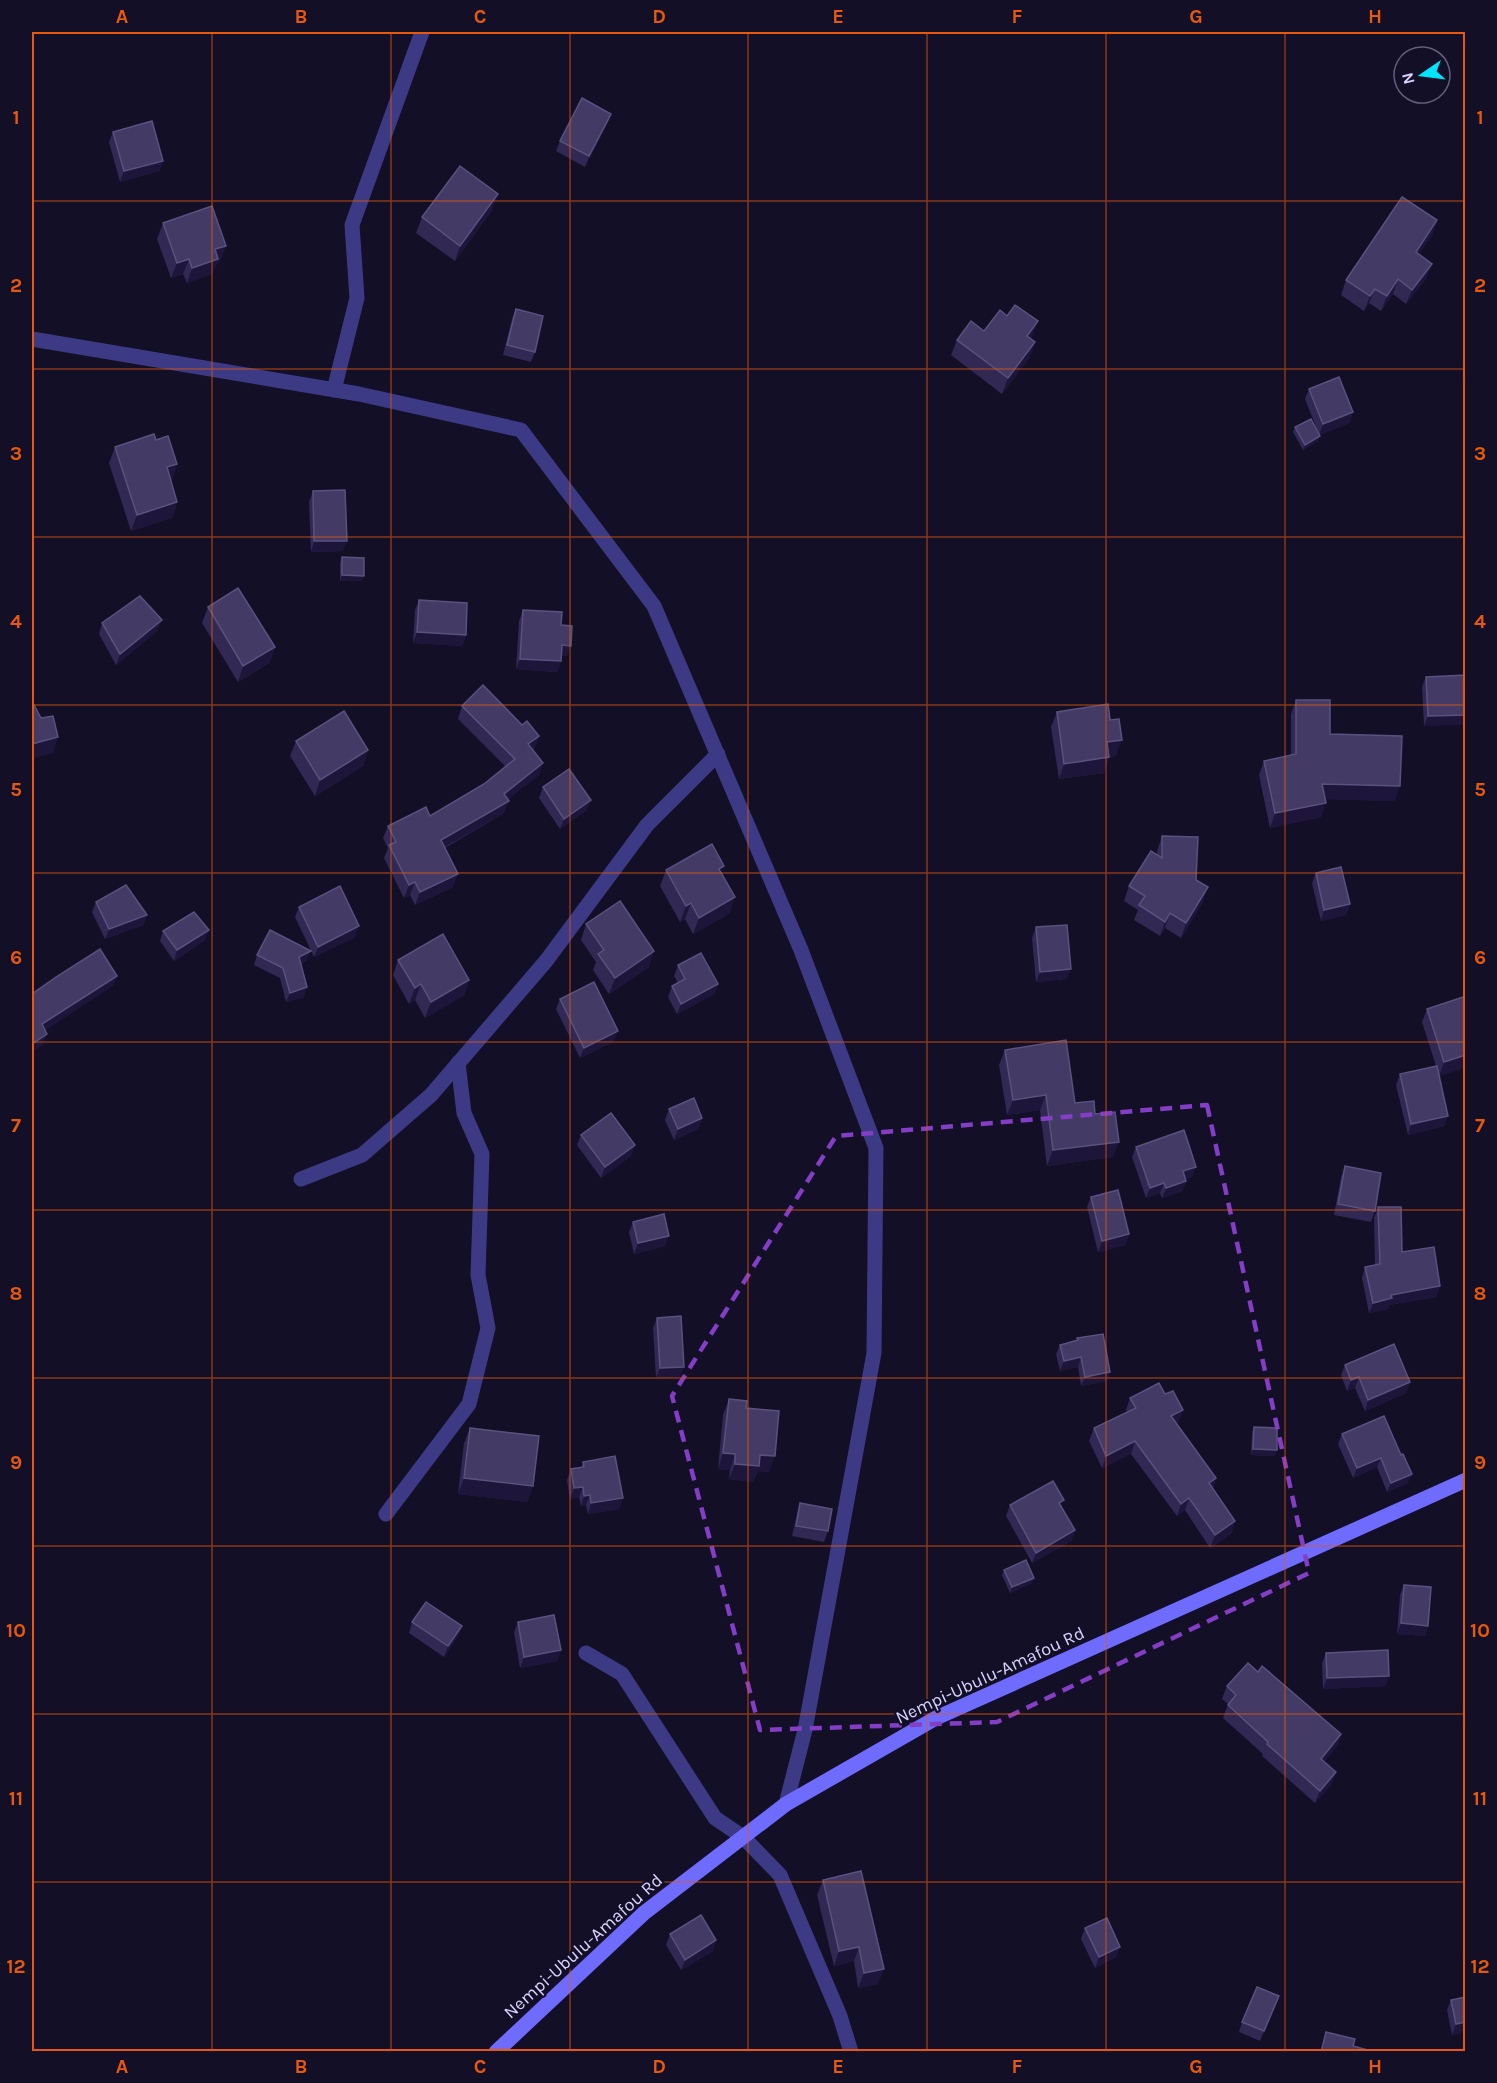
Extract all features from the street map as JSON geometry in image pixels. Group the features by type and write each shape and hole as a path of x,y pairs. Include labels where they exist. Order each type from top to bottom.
{"street":[{"path":"334,390 357,298 352,225 422,32"},
{"path":"32,339 334,390 521,430 654,606 801,950 876,1148 874,1353 805,1730 786,1804"},
{"path":"301,1179 362,1155 431,1095 546,962 647,825 718,754"},
{"path":"386,1514 469,1404 488,1328 478,1275 482,1154 464,1113 458,1063"},
{"name":"Nempi-Ubulu-Amafou Rd","path":"496,2052 644,1913 786,1804 936,1718 1466,1480"},
{"path":"586,1653 622,1674 715,1818 743,1837 780,1875 840,2016 851,2052"}],"highlighted area":[{"path":"1207,1105 1309,1573 997,1722 760,1730 672,1396 836,1136"}],"building":[{"path":"582,98 611,114 589,156 560,141"},
{"path":"152,121 163,161 124,171 113,132"},
{"path":"460,166 498,194 460,246 422,217"},
{"path":"1402,197 1437,220 1416,252 1432,264 1412,290 1398,279 1387,296 1375,289 1370,296 1346,280"},
{"path":"212,206 226,246 215,249 218,259 192,268 189,259 177,263 163,223"},
{"path":"1015,305 1038,321 1027,336 1035,342 1008,378 957,340 971,321 984,331 1000,310 1007,316"},
{"path":"516,309 543,316 535,352 507,345"},
{"path":"1339,377 1353,412 1323,424 1309,389"},
{"path":"1311,419 1320,436 1305,445 1295,427"},
{"path":"154,434 156,440 168,436 177,464 167,467 177,502 137,515 115,447"},
{"path":"345,490 347,541 314,541 313,491"},
{"path":"342,557 364,558 364,576 342,575"},
{"path":"238,588 275,647 243,666 208,607"},
{"path":"140,596 162,620 120,654 102,623"},
{"path":"419,600 467,603 466,635 417,632"},
{"path":"523,610 562,612 561,625 572,626 571,646 562,645 561,661 520,659"},
{"path":"1466,675 1466,715 1428,716 1426,677"},
{"path":"483,685 522,725 527,721 539,736 528,744 543,763 504,794 509,801 441,840 458,874 420,892 415,882 409,885 389,845 396,842 388,826 426,807 430,816 484,784 515,759 462,706"},
{"path":"1296,700 1330,700 1330,734 1402,736 1400,786 1322,784 1326,803 1275,813 1264,761 1296,754"},
{"path":"32,701 41,718 53,716 58,737 32,744"},
{"path":"1108,704 1110,720 1119,719 1122,740 1107,742 1109,757 1064,764 1057,712"},
{"path":"344,711 368,750 320,780 296,741"},
{"path":"569,769 591,800 564,819 543,787"},
{"path":"1162,836 1198,837 1196,880 1208,887 1186,923 1170,913 1165,922 1139,905 1145,896 1129,886 1151,851 1162,858"},
{"path":"712,844 724,866 719,869 735,897 699,918 691,903 686,906 666,870"},
{"path":"1341,867 1350,904 1324,910 1316,873"},
{"path":"126,885 147,915 109,929 96,902"},
{"path":"340,886 359,926 318,947 299,907"},
{"path":"620,901 654,951 615,978 598,954 604,950 586,924"},
{"path":"194,912 209,930 177,950 163,931"},
{"path":"1067,925 1071,969 1040,972 1036,927"},
{"path":"270,930 311,951 299,957 307,987 290,993 283,968 257,955"},
{"path":"443,934 469,980 431,1002 421,984 415,988 398,960"},
{"path":"100,949 117,976 42,1024 47,1034 32,1044 32,994"},
{"path":"701,953 718,984 681,1004 672,986 685,979 678,965"},
{"path":"594,982 618,1031 584,1048 560,999"},
{"path":"1466,996 1466,1055 1444,1062 1427,1009"},
{"path":"1066,1040 1075,1103 1094,1101 1095,1114 1115,1112 1119,1142 1053,1150 1046,1095 1013,1100 1005,1050"},
{"path":"1437,1066 1448,1116 1411,1124 1400,1074"},
{"path":"694,1098 702,1118 678,1129 669,1109"},
{"path":"611,1113 635,1145 605,1167 581,1135"},
{"path":"1184,1130 1196,1167 1183,1171 1186,1181 1166,1188 1164,1183 1150,1188 1136,1147"},
{"path":"1345,1166 1381,1173 1375,1211 1338,1204"},
{"path":"1118,1190 1129,1234 1102,1241 1091,1197"},
{"path":"1378,1207 1401,1207 1402,1252 1434,1247 1440,1286 1391,1295 1392,1298 1373,1303 1365,1267 1380,1264"},
{"path":"664,1214 669,1236 638,1243 633,1222"},
{"path":"681,1316 684,1367 660,1368 657,1318"},
{"path":"1103,1334 1110,1372 1085,1377 1081,1357 1064,1361 1060,1345 1078,1340 1077,1338"},
{"path":"1394,1344 1410,1382 1368,1400 1359,1377 1351,1380 1345,1365"},
{"path":"1159,1383 1165,1394 1173,1391 1183,1410 1171,1416 1216,1478 1209,1483 1235,1521 1215,1535 1189,1498 1181,1504 1135,1441 1106,1456 1094,1428 1136,1408 1130,1398"},
{"path":"729,1399 747,1401 746,1408 779,1411 775,1456 760,1455 759,1466 735,1464 735,1454 723,1453"},
{"path":"1384,1416 1412,1474 1391,1483 1381,1458 1357,1468 1342,1434"},
{"path":"1254,1427 1277,1428 1277,1450 1253,1449"},
{"path":"470,1428 539,1436 533,1486 464,1478"},
{"path":"615,1456 623,1498 591,1503 590,1495 584,1496 583,1487 574,1488 571,1469 584,1467 583,1462"},
{"path":"1053,1481 1064,1500 1059,1503 1075,1530 1036,1553 1010,1505"},
{"path":"800,1503 832,1509 828,1531 796,1526"},
{"path":"1026,1560 1034,1578 1012,1587 1004,1570"},
{"path":"1404,1585 1431,1587 1428,1626 1401,1623"},
{"path":"426,1602 462,1626 448,1646 412,1622"},
{"path":"554,1615 561,1650 524,1657 518,1622"},
{"path":"1388,1650 1389,1676 1327,1678 1326,1653"},
{"path":"1248,1663 1258,1672 1262,1666 1341,1734 1321,1759 1336,1772 1320,1791 1267,1744 1268,1742 1228,1705 1236,1695 1227,1686"},
{"path":"861,1871 884,1969 864,1973 859,1947 839,1951 823,1880"},
{"path":"701,1915 716,1940 685,1960 670,1934"},
{"path":"1107,1918 1120,1947 1099,1957 1085,1928"},
{"path":"1257,1987 1279,1996 1264,2031 1242,2022"},
{"path":"1466,1997 1466,2022 1456,2024 1451,2000"},
{"path":"1326,2032 1355,2039 1353,2046 1368,2050 1368,2052 1321,2052"}]}
